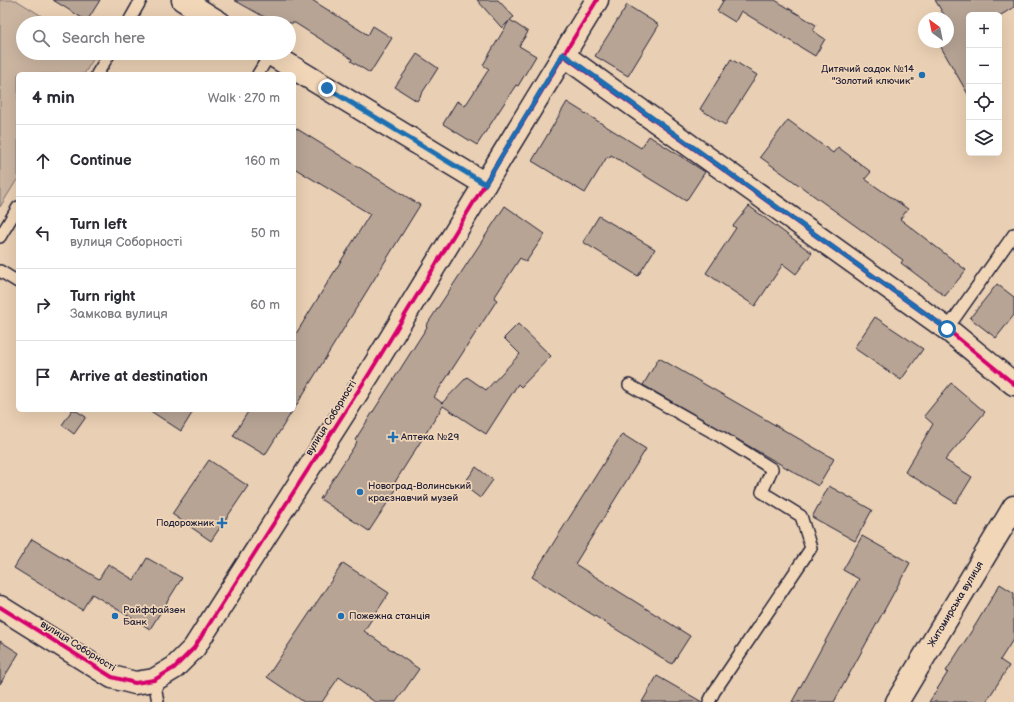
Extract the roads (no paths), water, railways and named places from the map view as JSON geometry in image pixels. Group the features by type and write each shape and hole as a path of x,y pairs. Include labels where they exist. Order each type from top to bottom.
{"street":[{"path":"183,0 209,16"},
{"name":"вулиця Соборності","path":"0,607 112,677 135,684 154,680 174,668 194,648 369,374 597,0"},
{"path":"563,54 947,329 1014,384"},
{"path":"281,60 485,184"},
{"name":"Житомирська вулиця","path":"896,702 1014,507"}],"lane":[{"path":"132,16 141,0"},
{"path":"98,72 106,60"},
{"path":"259,72 266,60"},
{"path":"0,237 16,210"},
{"path":"947,329 1014,234"},
{"path":"0,271 16,281"},
{"path":"629,385 721,437 772,469 762,492 801,516 811,548 714,692 709,702"},
{"path":"154,680 158,702"}],"place":[{"name":"Дитячий садок №14 \"Золотий ключик\"","path":"922,75"},
{"name":"Аптека №29","path":"393,437"},
{"name":"Новоград-Волинський краєзнавчий музей","path":"360,492"},
{"name":"Подорожник","path":"222,523"},
{"name":"Райффайзен Банк","path":"115,616"},
{"name":"Пожежна станція","path":"341,616"}]}
